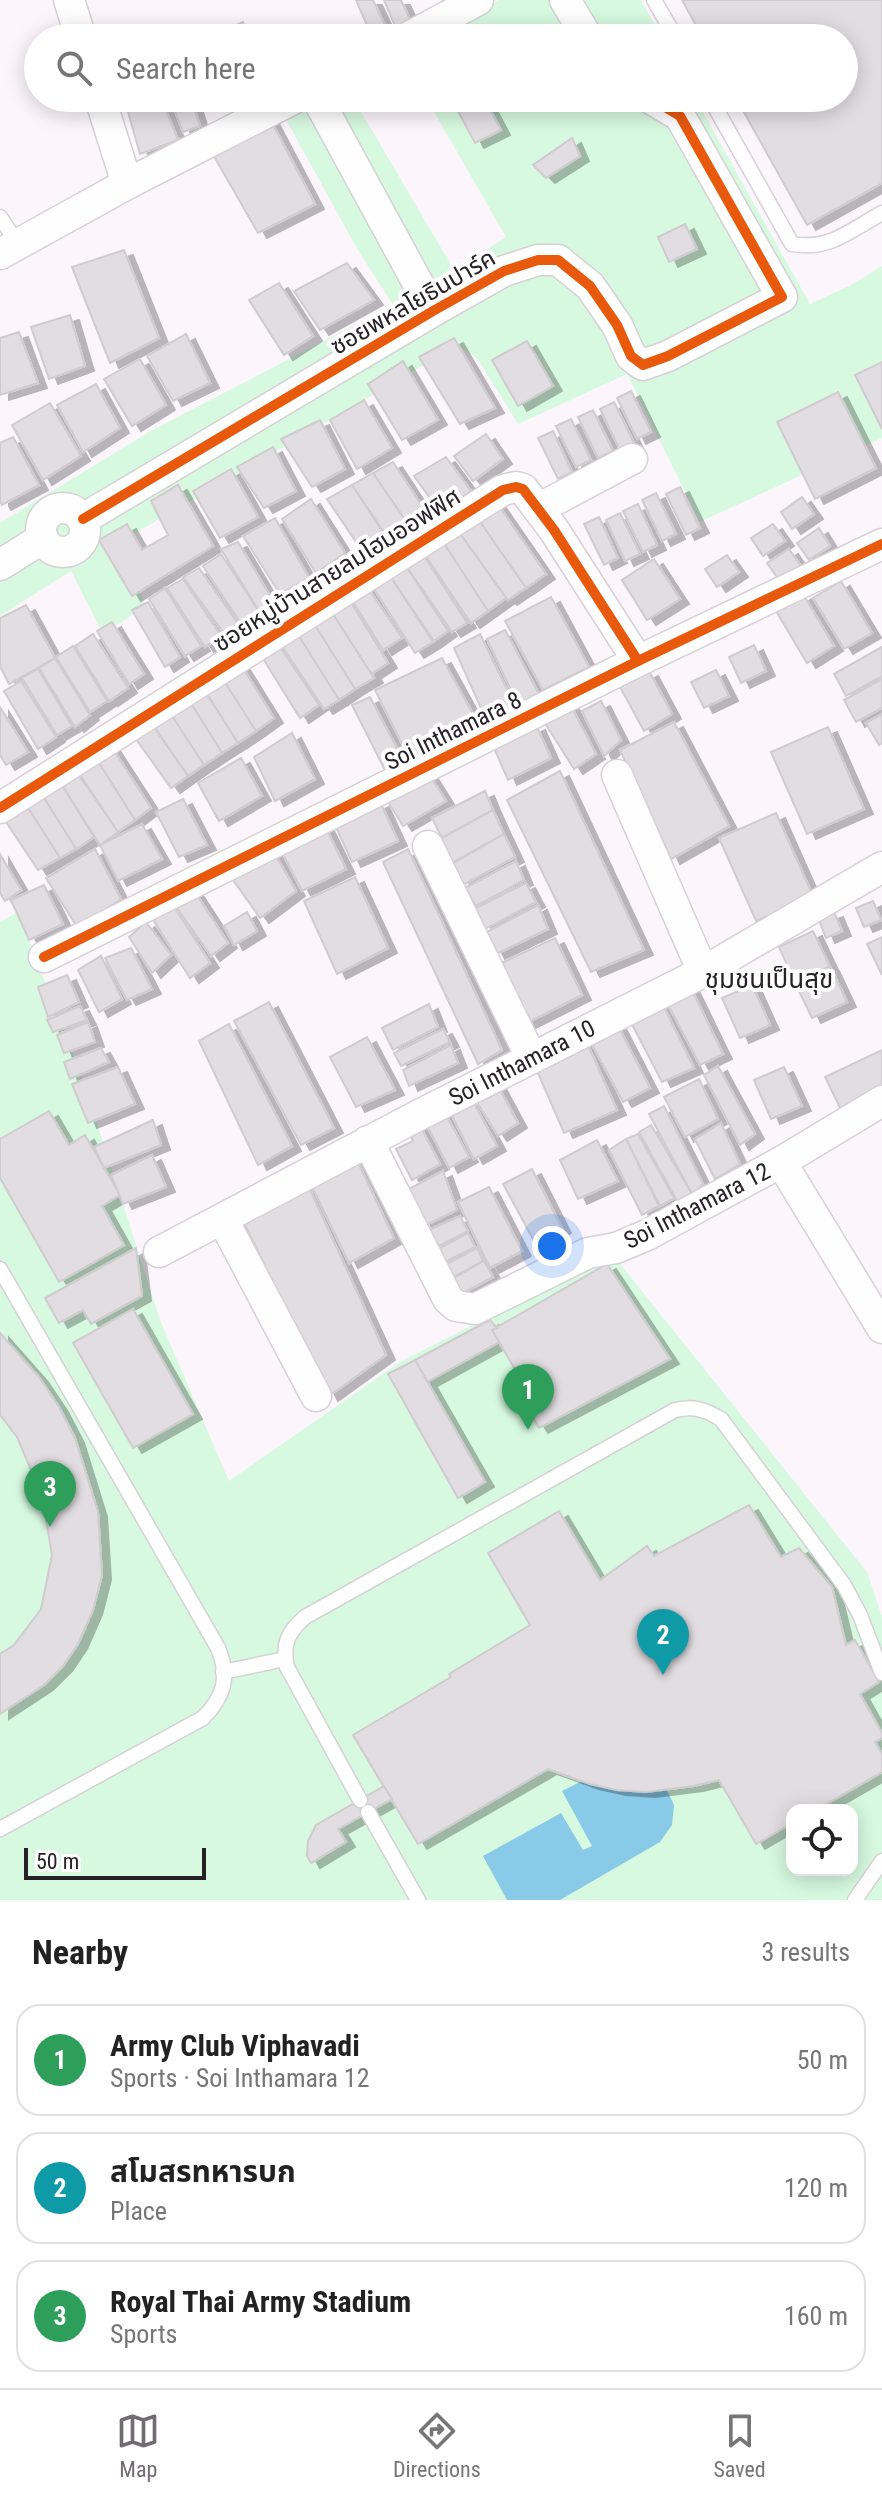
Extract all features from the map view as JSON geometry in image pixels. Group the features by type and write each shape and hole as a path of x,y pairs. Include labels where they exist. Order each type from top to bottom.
{"street":[{"path":"69,0 77,24"},
{"path":"433,24 478,0"},
{"path":"565,0 580,24"},
{"path":"104,112 127,184"},
{"path":"9,249 268,112"},
{"name":"ซอยพหลโยธินปาร์ค","path":"325,112 433,311"},
{"name":"ซอยพหลโยธินปาร์ค","path":"0,565 43,538 52,549 66,553 73,551 83,540 83,519 504,271 538,260 558,260 590,286 617,325 631,356 643,365 668,356 782,297 680,116 673,112"},
{"path":"538,509 632,459"},
{"name":"ซอยหมู่บ้านสายลมโฮมออฟฟิศ","path":"0,808 503,490 516,487 523,489 538,509 638,661"},
{"name":"Soi Inthamara 8","path":"44,957 638,661 882,544"},
{"path":"617,775 703,972"},
{"path":"428,846 531,1057"},
{"name":"Soi Inthamara 10","path":"159,1252 531,1057 703,972 882,867"},
{"name":"Soi Inthamara 12","path":"368,1141 448,1299 456,1306 475,1309 588,1253 632,1243 781,1162 882,1101"},
{"path":"781,1162 882,1328"},
{"path":"223,1220 316,1396"}],"lane":[{"path":"654,0 668,24"},
{"path":"718,112 792,244 810,247 826,245 882,213"},
{"path":"0,217 9,249"},
{"path":"0,1269 218,1648 223,1661 224,1682 218,1703 203,1718 0,1829"},
{"path":"418,1900 287,1667 285,1641 305,1617 675,1410 692,1406 721,1419 825,1559 860,1615 882,1673"},
{"path":"223,1672 285,1659"},
{"path":"855,1900 882,1861"}],"green space":[{"path":"500,0 641,0 654,24 455,24"},
{"path":"361,112 454,270 506,237 434,112 703,112 810,304 882,266 882,438 700,522 627,374 518,424 477,358 457,346 115,545 146,606 103,634 71,571 0,616 0,523 149,432 393,305 356,247 283,114"},
{"path":"18,912 84,1082 160,1320 229,1481 403,1360 613,1255 867,1572 882,1617 882,1900 0,1900 0,922"}],"water":[{"path":"582,1781 646,1792 667,1790 674,1805 672,1825 660,1842 560,1900 507,1900 483,1856 561,1813 583,1850 592,1846 562,1791"}],"building":[{"path":"356,0 373,0 384,24 366,24"},
{"path":"384,0 401,0 412,24 394,24"},
{"path":"682,0 882,0 882,183 807,225 744,112 858,112 858,24 695,24"},
{"path":"128,112 167,112 178,140 140,154"},
{"path":"175,112 196,112 200,126 183,132"},
{"path":"458,112 491,112 501,130 475,143"},
{"path":"269,117 315,204 258,233 211,151"},
{"path":"572,138 580,156 546,178 533,165"},
{"path":"685,224 697,249 669,262 658,237"},
{"path":"124,250 159,338 110,363 72,267"},
{"path":"347,263 374,300 320,330 294,291"},
{"path":"279,283 313,336 284,355 249,300"},
{"path":"70,315 85,366 49,379 31,327"},
{"path":"19,332 38,383 0,395 0,338"},
{"path":"186,334 210,383 173,401 147,356"},
{"path":"454,338 495,408 460,424 419,357"},
{"path":"527,341 553,386 518,406 492,360"},
{"path":"140,359 166,405 132,426 104,379"},
{"path":"403,361 438,420 402,440 368,384"},
{"path":"882,362 882,429 855,375"},
{"path":"96,384 120,428 83,452 57,405"},
{"path":"631,391 651,432 637,439 617,398"},
{"path":"838,392 876,468 815,499 777,422"},
{"path":"364,400 392,448 357,469 330,420"},
{"path":"614,402 634,443 620,450 600,409"},
{"path":"50,403 81,456 43,480 12,425"},
{"path":"593,410 613,451 598,458 578,417"},
{"path":"571,419 591,460 576,467 556,426"},
{"path":"320,420 345,469 312,487 281,439"},
{"path":"553,431 572,472 558,479 538,438"},
{"path":"486,434 503,459 473,481 454,456"},
{"path":"13,437 39,485 2,505 0,443"},
{"path":"273,447 296,491 264,508 237,467"},
{"path":"446,457 471,491 440,512 414,476"},
{"path":"393,462 422,506 405,520 373,473"},
{"path":"231,469 258,517 220,538 193,491"},
{"path":"373,473 405,520 386,535 352,485"},
{"path":"178,485 213,546 132,596 99,540 127,524 142,550 168,535 151,501"},
{"path":"352,485 384,534 360,548 327,499"},
{"path":"680,487 700,528 686,535 666,494"},
{"path":"656,493 676,534 662,541 642,500"},
{"path":"802,497 814,514 792,529 781,512"},
{"path":"311,499 345,553 316,573 282,519"},
{"path":"497,503 546,574 526,588 476,516"},
{"path":"638,504 657,545 643,552 623,511"},
{"path":"620,513 640,554 625,561 606,520"},
{"path":"476,516 526,588 508,600 456,528"},
{"path":"599,517 618,558 604,565 584,524"},
{"path":"275,518 309,578 280,594 243,536"},
{"path":"773,524 785,541 763,556 751,538"},
{"path":"456,528 506,598 488,611 441,539"},
{"path":"819,528 830,546 809,560 797,543"},
{"path":"441,539 488,611 471,623 423,552"},
{"path":"238,542 273,601 259,611 221,549"},
{"path":"789,549 801,566 779,580 767,563"},
{"path":"421,551 467,623 452,632 404,563"},
{"path":"221,554 258,610 240,622 203,566"},
{"path":"727,555 739,572 717,587 705,569"},
{"path":"654,559 680,599 647,620 622,580"},
{"path":"404,563 448,631 434,641 388,573"},
{"path":"199,568 238,624 223,632 183,577"},
{"path":"388,573 433,642 415,653 371,584"},
{"path":"183,579 221,636 205,647 167,588"},
{"path":"841,581 872,633 844,649 813,598"},
{"path":"366,585 402,638 383,650 349,595"},
{"path":"165,588 201,646 185,656 149,599"},
{"path":"803,594 834,646 807,663 776,611"},
{"path":"347,596 388,663 371,674 329,608"},
{"path":"551,597 589,667 543,690 505,621"},
{"path":"148,602 180,657 165,667 132,610"},
{"path":"26,605 55,658 9,684 0,666 0,618"},
{"path":"329,608 374,678 355,689 311,619"},
{"path":"311,619 355,689 339,700 295,630"},
{"path":"112,622 144,674 129,684 97,631"},
{"path":"295,630 339,700 324,709 278,640"},
{"path":"505,630 539,694 518,705 487,639"},
{"path":"93,634 128,688 109,701 75,646"},
{"path":"480,634 514,704 485,717 454,648"},
{"path":"276,641 319,705 300,718 259,652"},
{"path":"754,645 766,671 741,683 729,657"},
{"path":"73,646 107,701 90,712 56,657"},
{"path":"882,647 882,676 846,696 834,674"},
{"path":"55,658 90,715 75,727 39,668"},
{"path":"442,658 478,723 409,758 375,690"},
{"path":"241,665 274,718 256,731 222,678"},
{"path":"38,669 72,726 57,735 22,678"},
{"path":"716,670 729,696 704,708 691,682"},
{"path":"649,671 672,714 644,731 620,687"},
{"path":"222,678 256,731 238,743 204,689"},
{"path":"882,679 882,708 856,722 844,700"},
{"path":"21,681 56,737 38,749 4,691"},
{"path":"204,690 238,743 222,753 189,700"},
{"path":"370,697 402,758 384,768 352,705"},
{"path":"189,700 222,753 204,765 170,713"},
{"path":"601,701 621,740 604,756 582,711"},
{"path":"570,704 596,754 574,769 543,720"},
{"path":"0,707 28,752 6,765 0,755"},
{"path":"170,713 204,765 188,776 151,722"},
{"path":"882,714 882,743 879,745 866,723"},
{"path":"674,722 729,826 671,859 620,750"},
{"path":"151,723 188,776 171,788 133,735"},
{"path":"536,725 551,758 508,780 494,748"},
{"path":"828,727 864,809 807,834 771,752"},
{"path":"292,733 315,779 275,801 254,757"},
{"path":"111,746 151,808 135,820 95,757"},
{"path":"95,757 135,820 118,832 77,770"},
{"path":"241,758 262,796 219,821 198,783"},
{"path":"76,771 118,832 100,845 60,782"},
{"path":"560,771 644,950 591,972 507,800"},
{"path":"429,774 446,801 403,826 385,797"},
{"path":"60,782 94,837 76,849 42,795"},
{"path":"485,791 493,810 442,838 432,818"},
{"path":"42,795 76,849 60,858 25,803"},
{"path":"183,799 207,845 179,857 156,812"},
{"path":"380,802 398,841 352,862 334,823"},
{"path":"25,803 60,858 38,870 4,819"},
{"path":"493,810 504,834 452,863 440,839"},
{"path":"776,813 813,896 756,921 719,838"},
{"path":"142,824 162,859 118,881 100,845"},
{"path":"325,826 346,869 302,891 281,850"},
{"path":"504,834 515,857 463,885 452,864"},
{"path":"269,844 296,891 260,918 226,870"},
{"path":"95,849 121,899 78,928 46,878"},
{"path":"408,849 502,1050 478,1064 383,862"},
{"path":"0,854 21,890 5,901 0,893"},
{"path":"516,861 524,880 476,906 465,888"},
{"path":"355,877 388,948 337,974 304,901"},
{"path":"526,883 536,902 485,929 474,909"},
{"path":"44,885 63,924 29,940 11,900"},
{"path":"193,889 228,943 211,956 172,901"},
{"path":"873,901 881,920 864,927 856,908"},
{"path":"173,905 210,963 190,978 152,918"},
{"path":"538,905 548,929 496,954 485,933"},
{"path":"247,912 257,931 234,945 224,926"},
{"path":"834,912 842,931 826,938 818,918"},
{"path":"146,922 171,955 152,973 129,937"},
{"path":"813,931 830,967 795,983 779,947"},
{"path":"882,937 882,975 867,944"},
{"path":"555,938 582,995 527,1023 499,964"},
{"path":"131,948 152,989 127,1000 105,958"},
{"path":"101,956 122,999 99,1012 78,970"},
{"path":"830,966 847,1002 812,1018 795,983"},
{"path":"67,975 79,1002 48,1017 38,987"},
{"path":"687,980 723,1054 700,1065 664,997"},
{"path":"752,985 770,1025 740,1038 722,998"},
{"path":"658,995 694,1068 662,1082 625,1011"},
{"path":"269,1002 334,1128 301,1145 234,1021"},
{"path":"429,1004 438,1027 393,1050 382,1028"},
{"path":"80,1006 87,1020 53,1032 47,1020"},
{"path":"88,1022 95,1042 64,1053 57,1035"},
{"path":"616,1022 650,1088 623,1102 588,1037"},
{"path":"229,1024 292,1146 258,1165 199,1041"},
{"path":"443,1029 450,1042 401,1066 394,1053"},
{"path":"582,1032 617,1110 564,1133 531,1057"},
{"path":"367,1037 395,1090 356,1107 330,1057"},
{"path":"451,1045 458,1063 409,1086 403,1070"},
{"path":"101,1048 109,1062 70,1079 64,1062"},
{"path":"882,1050 882,1097 844,1116 825,1077"},
{"path":"718,1066 755,1134 740,1145 704,1075"},
{"path":"118,1067 135,1104 88,1123 72,1084"},
{"path":"784,1067 802,1106 771,1119 754,1080"},
{"path":"699,1079 718,1119 685,1137 664,1097"},
{"path":"497,1084 518,1123 498,1136 473,1096"},
{"path":"469,1094 497,1146 474,1159 447,1106"},
{"path":"440,1104 469,1157 449,1168 421,1114"},
{"path":"664,1106 703,1184 692,1194 649,1114"},
{"path":"49,1111 69,1145 85,1135 120,1195 102,1206 124,1245 59,1282 0,1178 0,1139"},
{"path":"153,1120 161,1145 104,1168 94,1147"},
{"path":"418,1122 440,1164 412,1180 396,1149 413,1141 408,1129"},
{"path":"721,1123 740,1164 715,1179 695,1139"},
{"path":"651,1125 692,1194 677,1201 639,1132"},
{"path":"638,1134 674,1198 660,1206 626,1139"},
{"path":"626,1139 659,1206 642,1215 609,1150"},
{"path":"597,1140 618,1181 578,1199 560,1160"},
{"path":"352,1150 394,1238 349,1263 308,1178"},
{"path":"152,1155 166,1187 123,1204 111,1175"},
{"path":"532,1169 562,1228 535,1243 503,1184"},
{"path":"443,1171 457,1210 424,1226 409,1189"},
{"path":"305,1179 386,1355 329,1396 238,1211"},
{"path":"489,1187 522,1251 490,1268 458,1202"},
{"path":"460,1216 468,1231 433,1249 422,1233"},
{"path":"468,1233 475,1247 441,1264 434,1251"},
{"path":"136,1248 142,1296 91,1324 83,1310 59,1323 45,1298"},
{"path":"477,1248 483,1261 450,1279 441,1267"},
{"path":"484,1261 493,1277 458,1296 450,1280"},
{"path":"607,1264 670,1359 539,1428 508,1376 516,1371 492,1330"},
{"path":"133,1309 193,1414 133,1448 73,1343"},
{"path":"490,1320 497,1328 492,1330 499,1342 427,1382 415,1360"},
{"path":"0,1333 39,1377 75,1438 98,1512 102,1575 93,1610 78,1644 63,1666 44,1685 0,1714 0,1654 14,1645 41,1609 52,1555 42,1496 17,1437 0,1415"},
{"path":"415,1360 485,1482 458,1498 388,1374"},
{"path":"749,1505 781,1557 799,1548 832,1587 846,1645 855,1640 879,1682 860,1694 882,1733 882,1738 875,1742 882,1754 882,1772 826,1804 786,1804 786,1826 756,1844 719,1780 646,1792 590,1784 548,1769 418,1844 353,1735 451,1677 449,1674 530,1625 488,1553 559,1511 600,1580 647,1546 654,1556"},
{"path":"384,1786 392,1799 338,1829 346,1842 311,1863 307,1856 308,1841 316,1825"}],"cycle path":[{"path":"83,519 433,311 504,271 538,260 558,260 590,286 617,325 631,356 643,365 668,356 782,297 680,116 673,112"},
{"path":"0,808 503,490 516,487 523,489 554,530 638,661"},
{"path":"44,957 638,661 882,544"}],"place":[{"name":"Army Club Viphavadi","path":"528,1430"},
{"name":"Royal Thai Army Stadium","path":"50,1527"},
{"name":"สโมสรทหารบก","path":"663,1675"}],"district":[{"name":"ชุมชนเป็นสุข","path":"769,979"}]}
